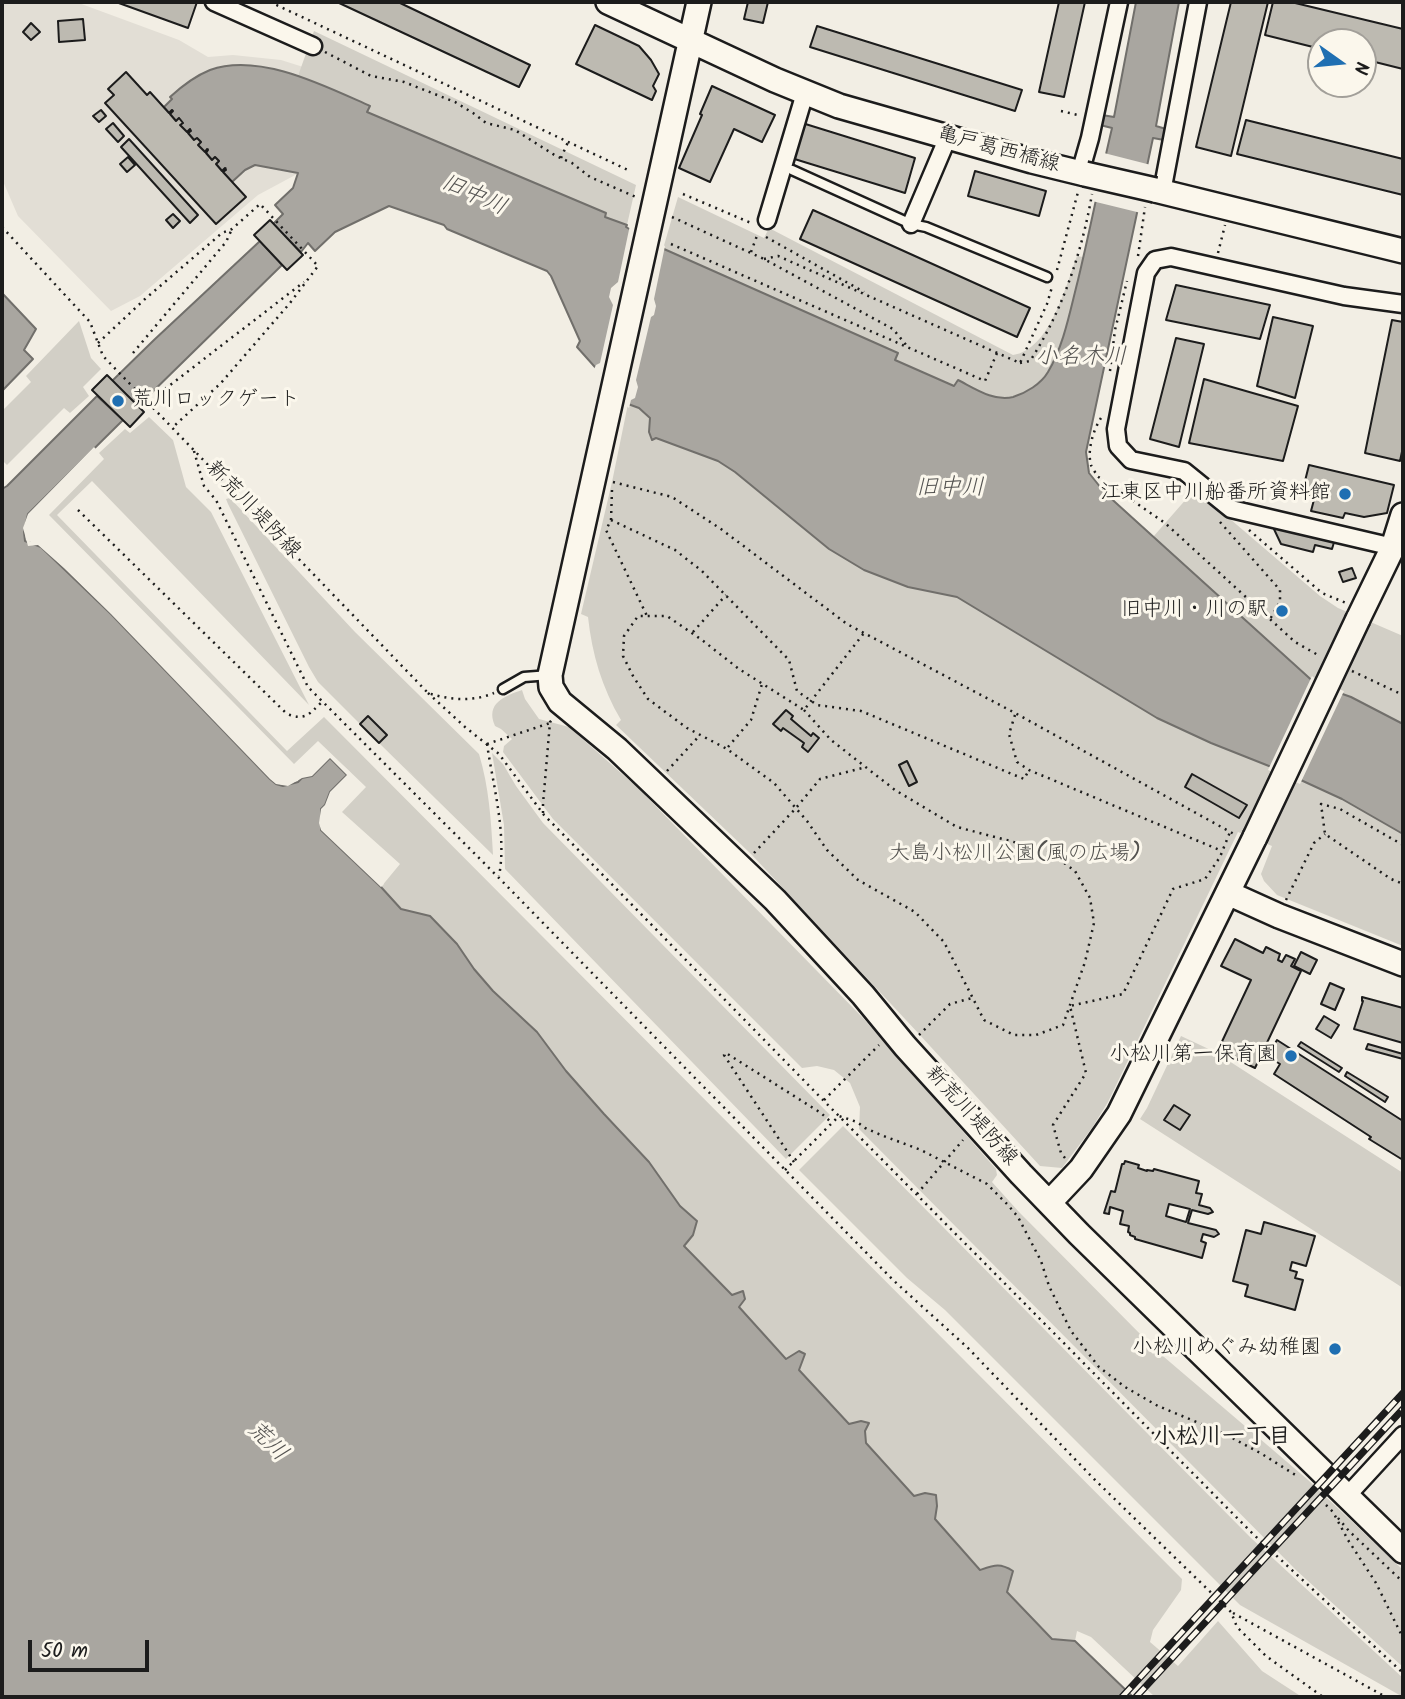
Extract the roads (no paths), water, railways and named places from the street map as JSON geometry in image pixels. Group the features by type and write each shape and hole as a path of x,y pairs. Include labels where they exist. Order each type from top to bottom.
{"street":[{"name":"亀戸葛西橋線","path":"608,2 805,93 861,113 947,137 1084,181 1158,191 1403,251"},
{"path":"550,675 599,477 648,209 699,2"},
{"path":"1084,181 1090,138 1119,2"},
{"path":"1158,191 1198,2"},
{"path":"221,3 313,46"},
{"path":"764,225 805,93"},
{"path":"911,224 947,137"},
{"path":"1398,549 1231,509 1184,471 1131,460 1118,446 1116,429 1146,273 1154,260 1171,257 1344,296 1403,304"},
{"path":"1049,1203 1081,1169 1119,1114 1228,893 1248,837 1360,614 1398,549 1403,515"},
{"name":"新荒川堤防線","path":"550,675 551,687 560,702 617,749 775,901 1049,1203 1340,1504 1403,1551"},
{"path":"1228,893 1279,916 1403,964"},
{"path":"1340,1504 1403,1435"}],"lane":[{"path":"792,170 911,224 926,227 1047,277"},
{"path":"503,689 524,677 550,675"}],"water":[{"name":"旧中川","path":"1136,2 1179,2 1156,126 1166,129 1164,140 1153,138 1086,452 1089,473 1105,493 1317,685 1351,697 1403,724 1403,834 1342,799 1157,718 957,597 908,587 864,570 829,549 718,461 656,438 652,440 649,432 650,418 639,408 628,404 577,347 580,341 547,271 447,229 444,225 389,206 335,232 315,251 308,243 301,252 273,224 283,214 275,205 293,188 298,173 255,165 232,182 223,172 226,168 222,171 216,164 219,161 215,157 212,160 206,153 208,149 205,152 198,145 201,142 197,138 194,140 188,133 190,130 187,132 180,125 183,123 179,118 176,121 170,114 172,110 169,113 164,107 172,99 170,97 194,78 210,70 229,66 270,68 313,81 370,106 367,112 606,213 605,217 627,225 626,227 664,249 898,353 895,360 954,386 958,380 984,393 1006,398 1033,388 1041,380 1054,362 1062,339 1112,128 1100,125 1102,115 1114,117"},
{"path":"260,241 282,265 138,406 112,381"},
{"path":"2,293 36,329 24,350 33,359 2,391"},
{"name":"荒川","path":"97,396 123,420 28,514 25,541 41,547 111,614 276,784 283,786 312,776 330,758 347,775 330,792 321,809 321,830 401,909 430,916 457,944 493,991 537,1032 566,1071 649,1162 680,1206 697,1221 693,1235 684,1246 732,1295 743,1291 745,1299 739,1307 786,1359 799,1351 805,1354 799,1370 849,1424 861,1421 869,1423 865,1431 866,1443 914,1496 925,1493 936,1495 935,1519 980,1570 997,1566 1013,1571 1007,1592 1052,1639 1075,1641 1133,1697 2,1697 2,489"}],"railway":[{"path":"1122,1697 1403,1393"},
{"path":"1136,1697 1403,1409"}],"place":[{"name":"荒川ロックゲート","path":"118,401"},
{"name":"江東区中川船番所資料館","path":"1345,494"},
{"name":"旧中川・川の駅","path":"1282,611"},
{"name":"小松川第一保育園","path":"1291,1056"},
{"name":"小松川めぐみ幼稚園","path":"1335,1349"}],"district":[{"name":"小松川一丁目","path":"1222,1439"}],"water label":[{"name":"小名木川","path":"1081,359"}],"park label":[{"name":"大島小松川公園(風の広場)","path":"1015,855"}]}
